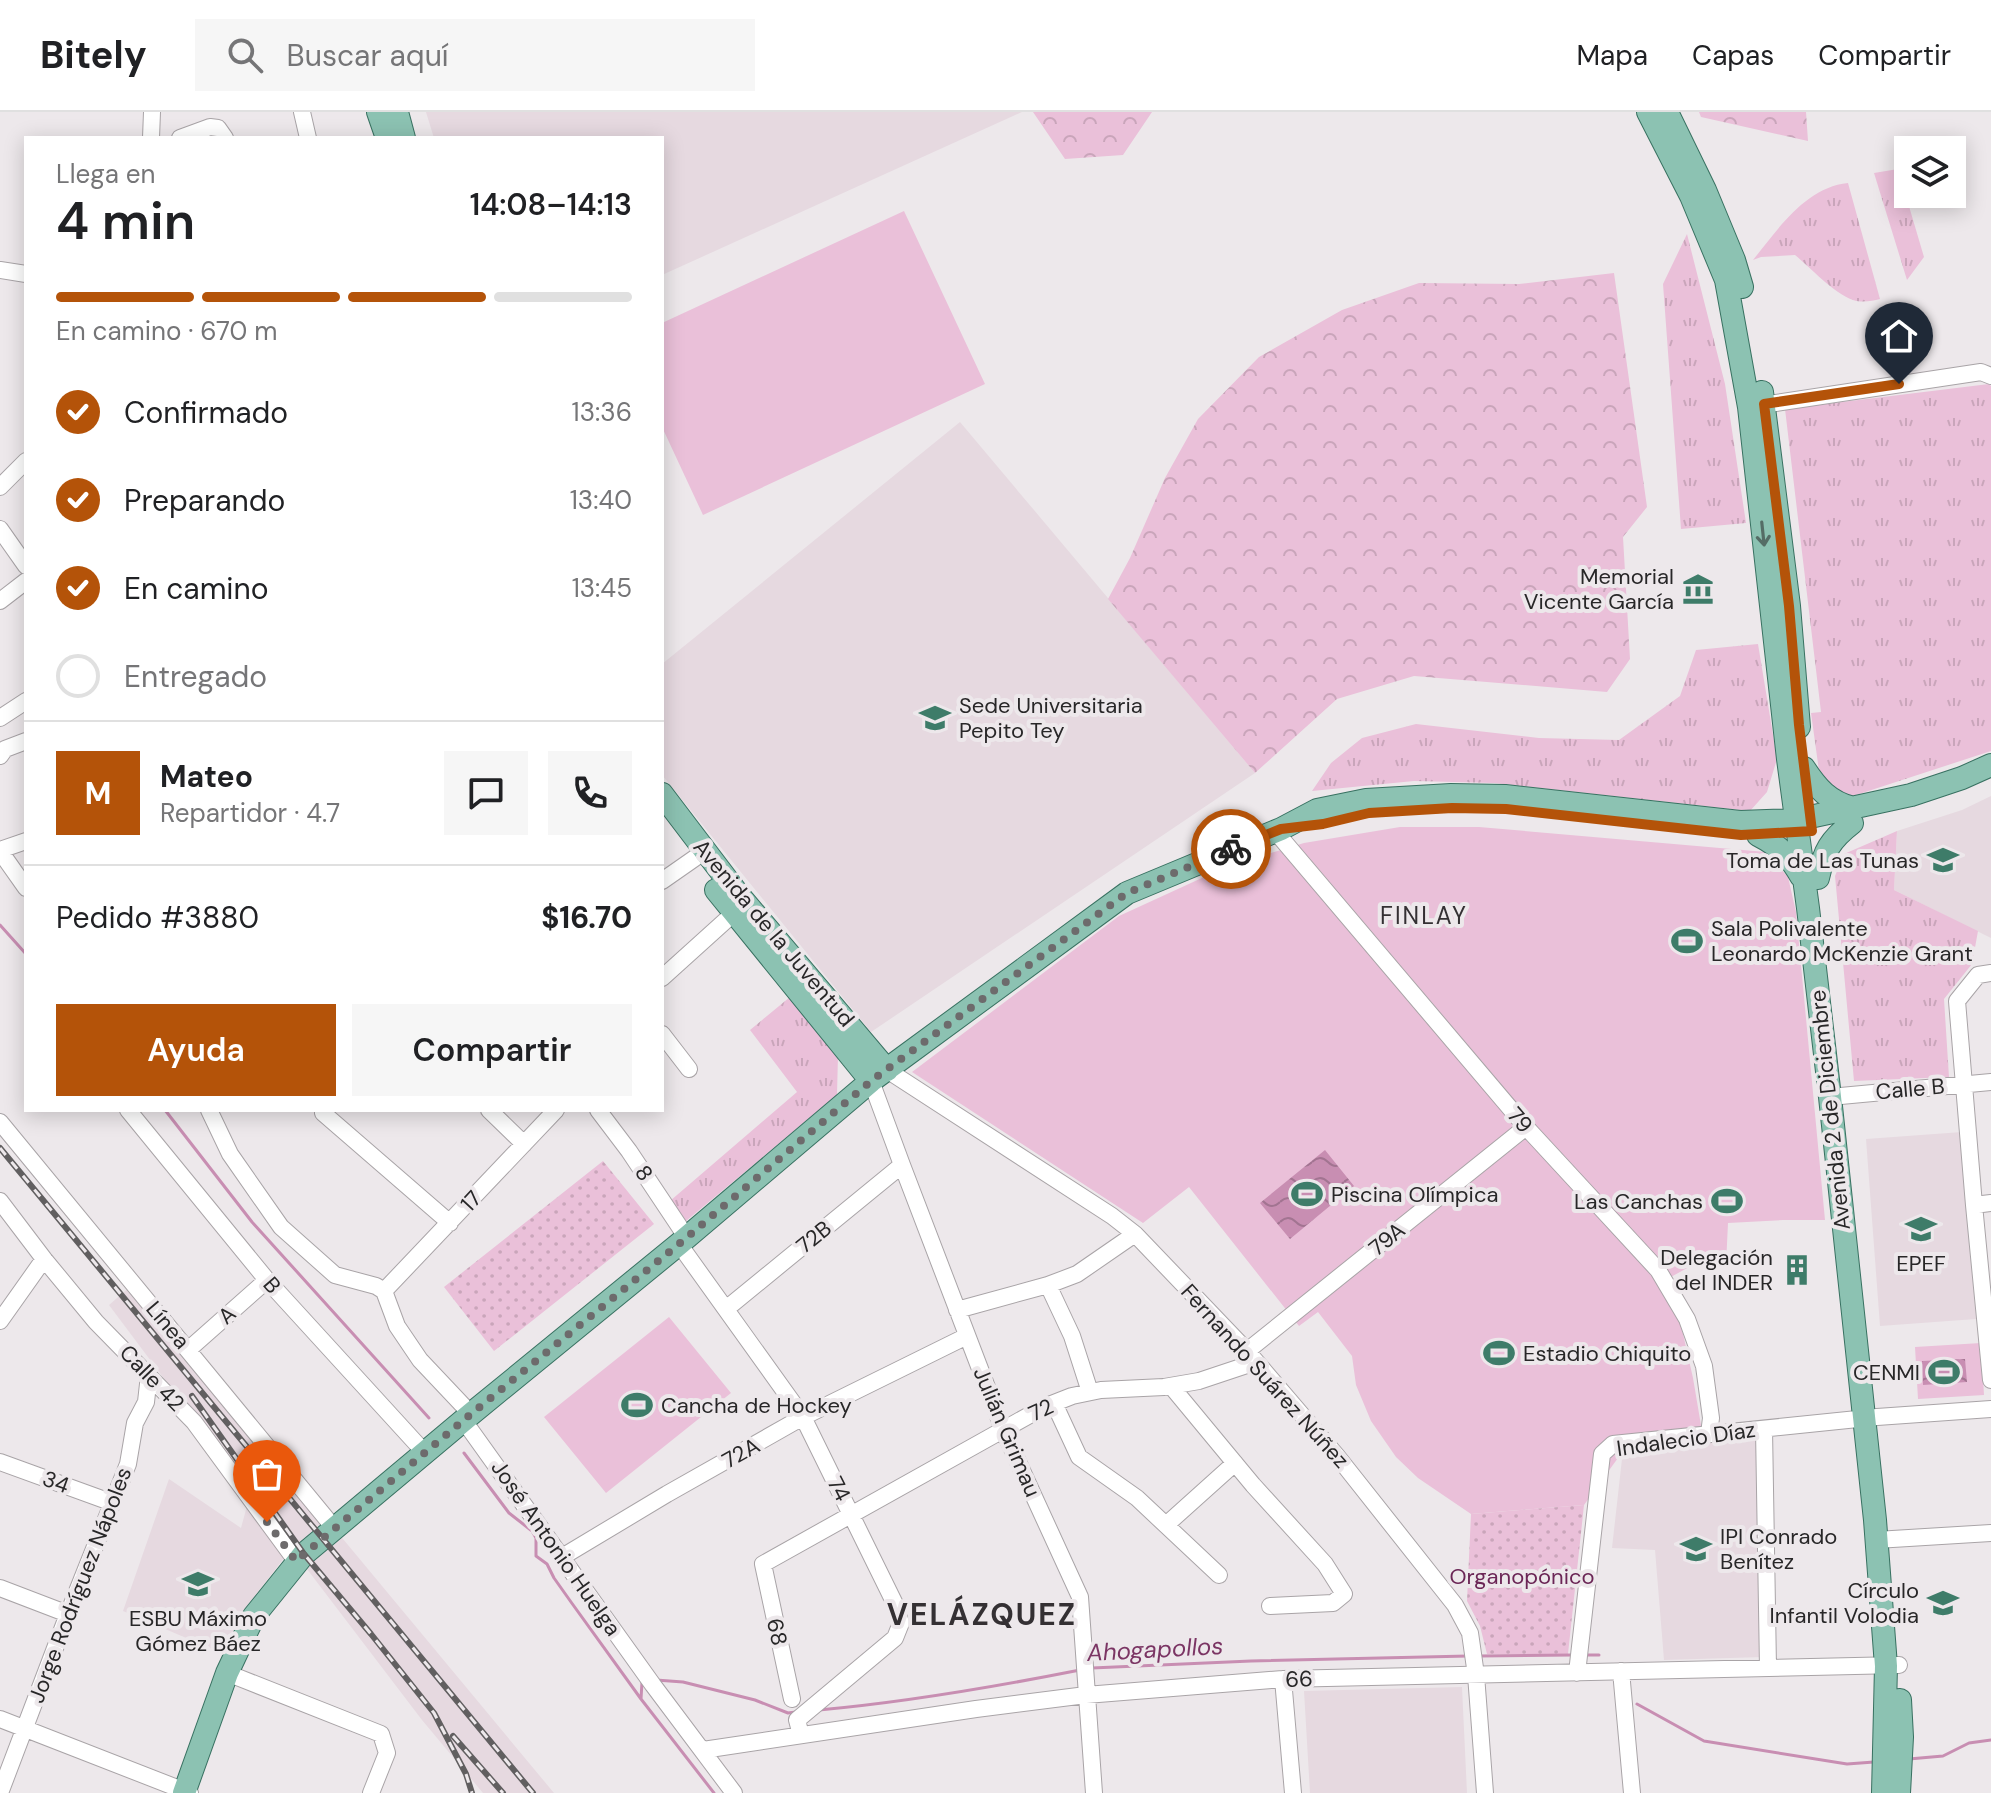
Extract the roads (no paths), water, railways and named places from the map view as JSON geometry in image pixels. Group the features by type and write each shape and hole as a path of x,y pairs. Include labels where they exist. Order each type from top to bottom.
{"main road":[{"path":"378,112 386,136"},
{"path":"397,112 403,136"},
{"name":"Avenida 2 de Diciembre","path":"1648,112 1691,196 1726,280 1757,406"},
{"name":"Avenida 2 de Diciembre","path":"1667,112 1705,190 1738,272 1757,406 1797,774 1837,1096 1851,1309 1871,1417 1893,1665 1899,1793"},
{"path":"1754,828 1792,859 1812,881 1830,843 1852,816 1991,765"},
{"path":"1754,828 1785,794 1797,774 1852,816"},
{"path":"186,1792 227,1673 254,1616 296,1561 851,1099 877,1068 907,1055 1127,893 1278,830 1317,810 1366,800 1451,795 1505,796 1754,828 1804,825 1852,816 1991,781"},
{"name":"Avenida de la Juventud","path":"664,797 734,913 850,1054 877,1068"},
{"name":"Avenida de la Juventud","path":"664,821 738,894 877,1068"},
{"path":"850,1054 853,1076 851,1099"},
{"name":"Avenida 2 de Diciembre","path":"1883,1793 1894,1737"}],"street":[{"path":"151,136 152,112"},
{"path":"302,112 308,136"},
{"path":"185,136 210,127 218,128 224,136"},
{"path":"0,270 24,274"},
{"path":"1757,406 1981,372 1991,376"},
{"path":"0,487 24,463"},
{"path":"0,529 24,563"},
{"path":"0,601 24,583"},
{"path":"0,718 24,702"},
{"path":"2,747 24,742"},
{"name":"79","path":"1278,830 1526,1127 1658,1270 1687,1319 1704,1366 1711,1418 1709,1434"},
{"path":"24,842 0,851 24,885"},
{"path":"664,880 698,855"},
{"path":"664,976 734,913"},
{"path":"1991,973 1978,975 1957,1001 1982,1204 1991,1380"},
{"path":"664,1037 689,1069"},
{"name":"Julián Grimau","path":"877,1068 902,1165 957,1310 1003,1429 1080,1597 1094,1793"},
{"name":"Fernando Suárez Núñez","path":"877,1068 1112,1216 1135,1234 1251,1357 1337,1456 1455,1605 1470,1633 1485,1793"},
{"name":"Calle B","path":"1837,1096 1991,1082"},
{"name":"B","path":"130,1112 267,1280 425,1453"},
{"path":"210,1112 230,1154 281,1227 335,1275 384,1291"},
{"path":"325,1112 450,1223"},
{"path":"491,1112 524,1144"},
{"name":"17","path":"384,1291 554,1112"},
{"name":"8","path":"600,1112 629,1151 683,1241"},
{"name":"Línea","path":"0,1122 335,1529"},
{"name":"79A","path":"1251,1357 1526,1127"},
{"name":"72B","path":"726,1309 902,1165"},
{"name":"Calle 42","path":"0,1201 96,1322 194,1422 296,1561"},
{"path":"957,1310 1077,1274 1135,1234"},
{"name":"74","path":"683,1241 726,1309 803,1417 895,1604 901,1623 895,1638 799,1728"},
{"path":"0,1321 44,1259"},
{"name":"A","path":"188,1350 267,1280"},
{"path":"1048,1285 1072,1336 1090,1392"},
{"name":"José Antonio Huelga","path":"384,1291 397,1326 420,1360 467,1417 650,1681 734,1793"},
{"name":"72A","path":"562,1557 803,1417 967,1336"},
{"name":"72","path":"763,1564 1054,1403 1090,1392 1199,1381 1251,1357"},
{"name":"Jorge Rodríguez Nápoles","path":"0,1793 128,1464 135,1423 146,1402 149,1375"},
{"path":"1171,1386 1325,1564 1344,1594 1333,1603 1270,1606"},
{"path":"146,1402 166,1391"},
{"path":"1054,1403 1079,1457 1137,1498 1219,1575"},
{"name":"Indalecio Díaz","path":"1579,1660 1602,1454 1613,1444 1871,1417 1991,1409"},
{"path":"1764,1429 1768,1668"},
{"name":"34","path":"0,1462 113,1503"},
{"path":"1166,1525 1235,1463"},
{"path":"1883,1539 1991,1533"},
{"name":"68","path":"763,1564 792,1699"},
{"path":"0,1588 68,1614"},
{"name":"66","path":"703,1750 799,1728 976,1709 1086,1679 1283,1679 1474,1662 1579,1660 1621,1671 1893,1665"},
{"path":"1621,1671 1632,1793"},
{"path":"227,1673 381,1734 387,1753 371,1793"},
{"path":"1283,1679 1293,1793"},
{"path":"0,1719 186,1792"}],"water":[{"name":"Piscina Olímpica","path":"1325,1150 1354,1186 1290,1239 1260,1203"},
{"name":"CENMI","path":"1965,1359 1967,1382 1923,1385 1922,1361"}],"waterway":[{"path":"0,925 24,952"},
{"path":"167,1112 252,1222 429,1418"},
{"path":"464,1453 509,1513 532,1531 536,1538 536,1556 547,1564 641,1699 714,1793"},
{"name":"Ahogapollos","path":"1479,1656 1572,1655"},
{"name":"Ahogapollos","path":"1583,1655 1599,1655"},
{"name":"Ahogapollos","path":"1092,1668 1468,1656"},
{"name":"Ahogapollos","path":"819,1710 885,1703 1080,1670"},
{"name":"Ahogapollos","path":"656,1680 683,1682 755,1700 788,1713 796,1712"},
{"name":"Ahogapollos","path":"641,1699 644,1681"},
{"name":"Ahogapollos","path":"1637,1704 1704,1741 1847,1764 1874,1762"},
{"name":"Ahogapollos","path":"1909,1759 1943,1756 1969,1743 1991,1740"}],"railway":[{"path":"0,1148 533,1793"},
{"path":"192,1396 304,1554 434,1713 466,1774 472,1793"},
{"path":"453,1736 503,1793"}],"place":[{"name":"Memorial Vicente García","path":"1698,589"},
{"name":"Sede Universitaria Pepito Tey","path":"935,718"},
{"name":"Toma de Las Tunas","path":"1943,860"},
{"name":"Sala Polivalente Leonardo McKenzie Grant","path":"1687,941"},
{"name":"Piscina Olímpica","path":"1307,1194"},
{"name":"Las Canchas","path":"1727,1201"},
{"name":"EPEF","path":"1921,1229"},
{"name":"Delegación del INDER","path":"1797,1270"},
{"name":"Estadio Chiquito","path":"1499,1353"},
{"name":"CENMI","path":"1944,1372"},
{"name":"Cancha de Hockey","path":"637,1405"},
{"name":"IPI Conrado Benítez","path":"1696,1549"},
{"name":"ESBU Máximo Gómez Báez","path":"198,1584"},
{"name":"Círculo Infantil Volodia","path":"1943,1603"}],"district":[{"name":"FINLAY","path":"1424,915"},
{"name":"VELÁZQUEZ","path":"982,1614"}],"park label":[{"name":"Organopónico","path":"1522,1576"}]}
